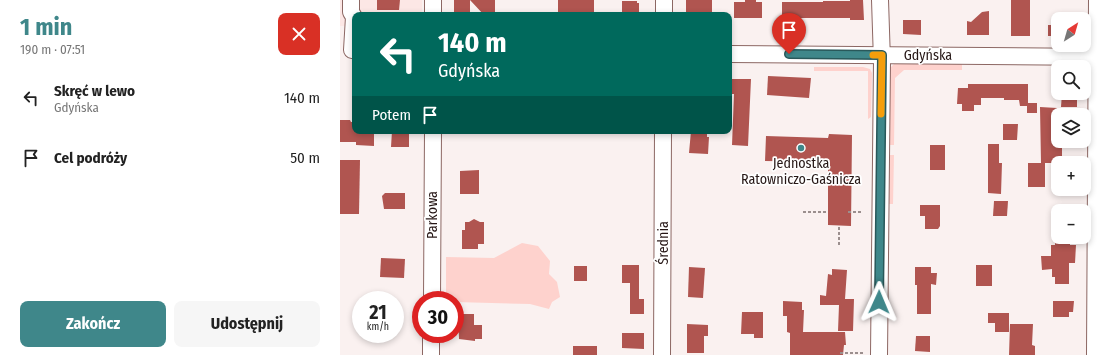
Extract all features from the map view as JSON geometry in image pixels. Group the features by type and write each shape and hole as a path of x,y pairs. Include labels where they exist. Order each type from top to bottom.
{"street":[{"path":"351,0 352,14"},
{"path":"433,0 433,12"},
{"path":"664,0 664,12"},
{"path":"874,354 882,55 880,0"},
{"path":"1095,355 1099,56 1097,0"},
{"path":"349,50 352,30"},
{"name":"Gdyńska","path":"732,54 1099,56"},
{"name":"Parkowa","path":"432,291 433,134"},
{"name":"Średnia","path":"662,355 663,134"},
{"path":"431,343 431,355"}],"path":[{"path":"803,212 828,212"},
{"path":"848,212 863,212"},
{"path":"839,226 839,245"},
{"path":"840,353 874,354"}],"shaded area":[{"path":"340,0 422,0 422,12 352,12 352,26 340,26"},
{"path":"962,61 962,70 904,70 895,78 894,145 888,145 889,69 896,62"},
{"path":"814,67 863,67 870,69 872,73 871,117 868,119 868,71 814,71"},
{"path":"887,155 894,155 893,204 888,204"},
{"path":"522,243 538,246 550,261 549,274 557,282 560,297 552,302 549,309 530,304 464,302 464,291 446,291 446,257 494,258"}],"building":[{"path":"377,0 400,0 399,10 377,10"},
{"path":"454,0 470,0 470,12 454,12"},
{"path":"470,0 495,0 495,12 481,12"},
{"path":"558,0 594,0 594,12 558,12"},
{"path":"686,0 712,0 712,12 686,12"},
{"path":"745,0 756,0 756,2 762,2 762,18 734,18 734,2 745,2"},
{"path":"863,0 864,20 850,20 850,18 782,18 782,2 823,2"},
{"path":"1011,0 1030,0 1030,36 1011,36"},
{"path":"622,1 637,1 637,3 639,3 639,12 622,12"},
{"path":"989,11 989,35 967,35 967,21 971,22 982,12"},
{"path":"903,20 921,20 921,35 903,34"},
{"path":"1048,25 1051,25 1051,36 1048,36"},
{"path":"768,76 811,78 809,98 767,95"},
{"path":"732,79 751,79 748,146 732,145 734,94 732,94"},
{"path":"968,84 1028,84 1028,103 1037,103 1037,113 1027,113 1027,106 1020,106 1019,100 1004,100 1004,98 981,98 981,105 974,105 974,111 962,111 962,104 957,104 958,88 968,88"},
{"path":"1062,100 1077,100 1077,107 1061,107"},
{"path":"1040,107 1057,108 1051,108 1051,148 1062,148 1062,156 1051,156 1051,163 1041,163"},
{"path":"340,120 350,120 352,122 352,134 374,134 374,146 356,145 356,142 340,142"},
{"path":"1003,124 1018,124 1017,140 1003,140"},
{"path":"392,134 409,134 409,147 391,147"},
{"path":"691,134 707,134 707,137 709,137 708,154 689,153"},
{"path":"829,134 852,135 851,226 828,225 828,162 765,161 766,136 828,138"},
{"path":"988,144 999,144 999,163 1002,163 1001,194 988,193"},
{"path":"930,145 945,145 945,170 930,170"},
{"path":"340,160 360,160 359,214 340,214"},
{"path":"1028,163 1045,163 1045,187 1028,187"},
{"path":"479,170 479,194 460,194 460,171"},
{"path":"385,193 405,193 405,209 384,209 382,196"},
{"path":"994,201 1008,201 1007,216 993,216"},
{"path":"920,205 940,205 940,226 938,229 925,229 925,216 920,216"},
{"path":"474,219 484,222 484,244 478,244 478,249 462,249 462,230 465,230 465,222 469,222"},
{"path":"1051,245 1076,245 1075,263 1069,263 1069,284 1055,284 1055,277 1052,277 1052,269 1042,270 1041,256 1051,256"},
{"path":"381,258 405,259 404,278 380,277"},
{"path":"622,265 639,265 639,299 644,299 644,314 630,314 630,283 622,283"},
{"path":"976,265 992,265 992,286 976,286"},
{"path":"574,266 587,266 587,281 574,281"},
{"path":"689,267 705,268 703,298 688,297"},
{"path":"915,267 931,267 931,273 937,273 936,285 931,284 931,314 917,314 917,285 915,285"},
{"path":"832,269 847,270 845,299 854,299 853,331 838,331 839,305 820,305 820,295 826,296 828,274 832,275"},
{"path":"783,301 802,302 802,310 804,310 803,332 845,332 846,345 844,345 843,355 790,355 790,333 787,332 787,316 783,316"},
{"path":"1053,301 1074,301 1073,312 1069,312 1069,317 1053,317"},
{"path":"742,312 763,312 763,338 754,338 754,334 741,334"},
{"path":"988,313 1009,313 1009,332 995,332 995,323 988,323"},
{"path":"464,314 474,314 474,325 482,325 482,339 475,339 475,341 464,340"},
{"path":"687,324 708,325 708,336 704,336 704,353 687,353"},
{"path":"1010,324 1033,324 1032,345 1035,346 1035,355 1009,355"},
{"path":"622,333 644,333 644,349 622,348"},
{"path":"916,336 930,336 930,352 915,351"},
{"path":"573,346 597,346 597,355 573,355"}],"slow traffic":[{"path":"873,55 882,55 881,114"}],"place":[{"name":"Jednostka Ratowniczo-Gaśnicza","path":"801,148"}],"route":[{"path":"789,54 882,55 879,302"}]}
